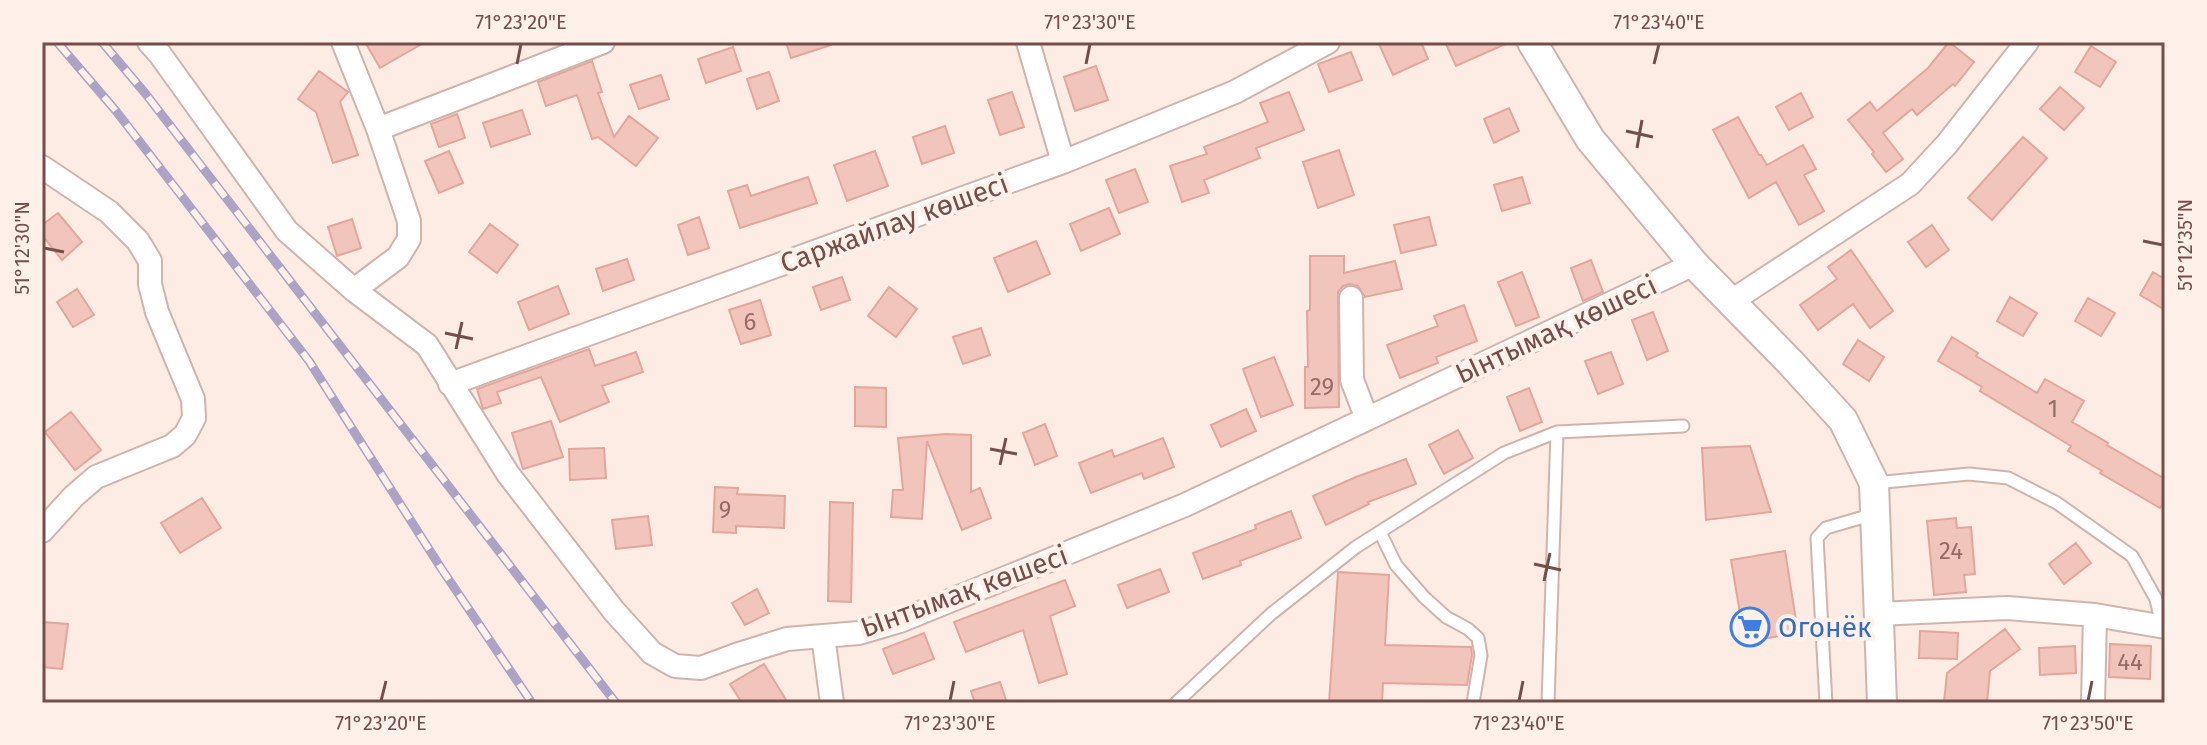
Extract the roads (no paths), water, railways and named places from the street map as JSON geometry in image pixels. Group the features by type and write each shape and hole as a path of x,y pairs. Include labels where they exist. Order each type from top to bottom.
{"street":[{"name":"Ынтымақ көшесі","path":"149,42 287,231 354,290 427,345 508,474 614,611 652,653 675,666 701,668 787,639 859,633 900,621 1185,505 1694,264"},
{"path":"343,42 378,129 409,221 409,239 398,257 354,290"},
{"path":"378,129 603,42"},
{"path":"1028,42 1063,162"},
{"name":"Саржайлау көшесі","path":"450,384 1063,162 1235,92 1328,42"},
{"path":"1532,42 1590,139 1694,264 1843,420 1874,483 1882,703"},
{"path":"1730,302 1910,184 1947,144 2027,42"},
{"path":"42,167 109,212 138,241 150,261 150,284 157,312 193,399 194,418 185,435 172,446 96,477 42,531"},
{"path":"1351,298 1352,380 1367,419"},
{"path":"1878,614 2007,608 2095,615 2164,627"},
{"path":"2093,703 2095,615"},
{"path":"823,636 832,703"}],"lane":[{"path":"1176,703 1271,614 1356,547 1504,453 1557,432 1683,426"},
{"path":"1548,703 1557,432"},
{"path":"1874,483 1969,474 2008,478 2057,503 2132,556 2156,599 2164,627"},
{"path":"1826,703 1817,538 1826,528 1875,514"},
{"path":"1380,532 1396,565 1424,597 1446,617 1478,638 1481,655 1473,703"}],"railway":[{"path":"57,42 116,111 309,361 441,568 532,703"},
{"path":"102,42 145,93 616,703"}],"place":[{"name":"Огонёк","path":"1750,627"}]}
